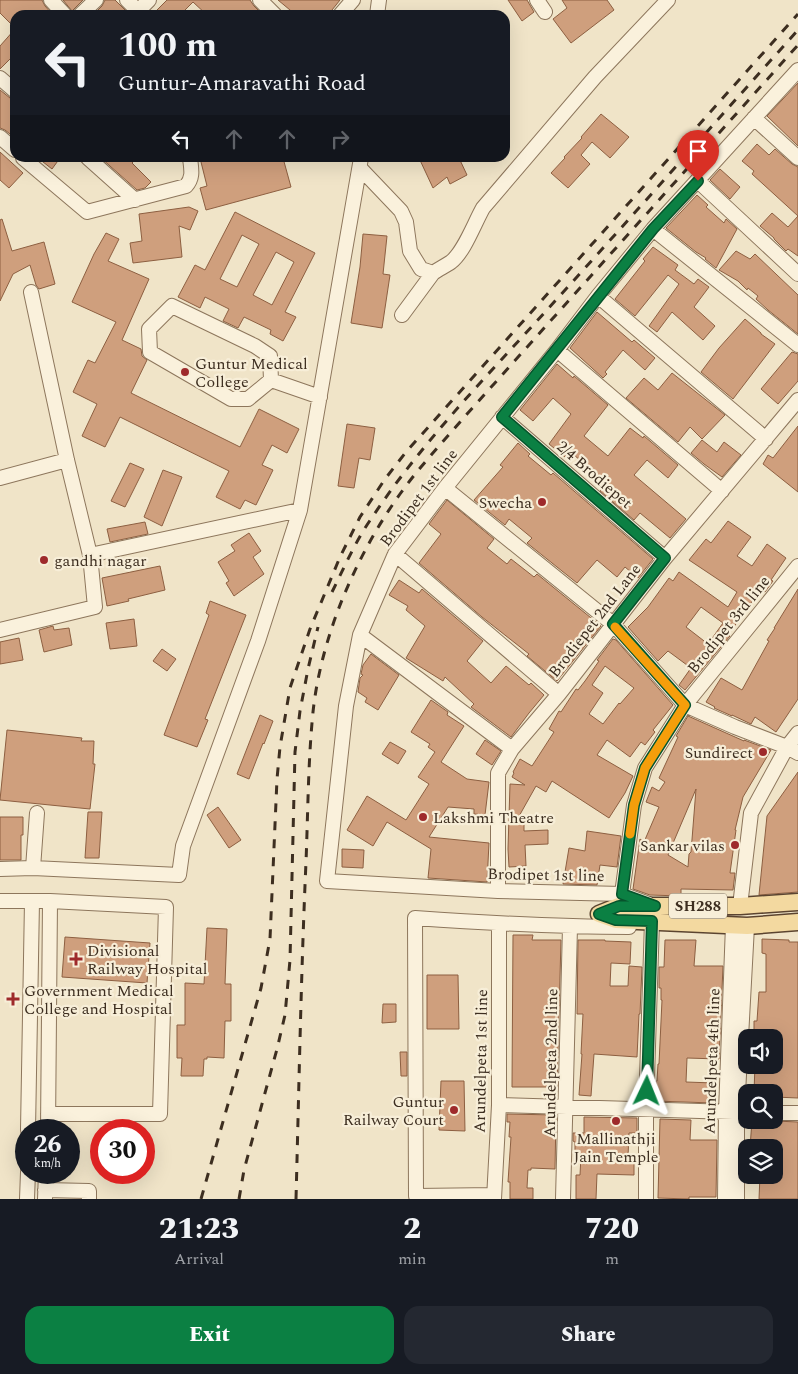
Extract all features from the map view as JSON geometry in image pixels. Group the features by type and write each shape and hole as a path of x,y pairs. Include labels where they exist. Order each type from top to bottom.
{"main road":[{"name":"SH288","path":"653,918 740,906 798,902"},
{"name":"SH288","path":"599,914 619,906 653,918 740,926 798,922"}],"street":[{"path":"51,0 60,10"},
{"path":"85,10 96,0"},
{"path":"127,0 137,10"},
{"path":"345,10 354,0"},
{"path":"537,0 546,12"},
{"path":"402,315 433,272 452,262 468,240 475,221 483,208 595,77 668,0"},
{"name":"Brodipet 1st line","path":"653,918 622,894 498,892 327,881 346,706 360,635 395,554 445,488 653,229 798,70"},
{"path":"754,118 798,158"},
{"path":"0,137 10,146"},
{"path":"28,162 86,212 186,186 192,175 190,162"},
{"path":"92,162 135,200"},
{"path":"361,163 401,211 406,222 410,251 420,269 433,272"},
{"path":"0,868 179,875 183,846 258,641 300,510 361,163"},
{"path":"698,181 798,274"},
{"path":"653,229 798,345"},
{"path":"0,630 95,607 90,555 67,460 31,292"},
{"path":"598,296 766,439"},
{"path":"172,306 255,346 270,356 271,380 248,399 231,399 150,352 149,329 172,306"},
{"path":"556,350 722,491"},
{"path":"271,380 320,397"},
{"name":"Brodiepet 2nd Lane","path":"498,892 498,773 512,748 560,694 665,558 798,400"},
{"name":"2/4 Brodiepet","path":"502,417 665,558"},
{"path":"0,478 67,460"},
{"path":"445,488 613,624 685,705 793,750"},
{"path":"90,555 300,510"},
{"path":"395,554 560,694"},
{"name":"Brodipet 3rd line","path":"622,894 634,805 645,768 685,705 798,566"},
{"path":"360,635 512,748"},
{"path":"740,906 751,813 793,750 798,733"},
{"path":"33,868 38,813"},
{"path":"0,901 50,901 166,907 160,1114 48,1114"},
{"path":"28,1119 32,901"},
{"path":"48,1119 50,901"},
{"path":"494,1197 416,1196 415,918 570,927 653,918 646,1109 646,1199"},
{"name":"Arundelpeta 1st line","path":"494,1197 499,1105 498,924"},
{"name":"Arundelpeta 4th line","path":"736,1199 740,926"},
{"name":"Arundelpeta 2nd line","path":"563,1199 570,927"},
{"path":"499,1105 736,1112"},
{"name":"Arundelpeta 4th line","path":"725,1199 736,1112"},
{"path":"783,1113 798,1113"},
{"path":"27,1199 28,1184"},
{"path":"45,1194 89,1191 89,1199"}],"building":[{"path":"0,0 42,0 49,10 10,10 10,23 0,13"},
{"path":"63,0 83,0 73,10"},
{"path":"105,0 115,0 125,10 98,10"},
{"path":"167,0 250,0 258,10 202,10 193,2 185,10 157,10"},
{"path":"278,0 340,0 332,10 290,10"},
{"path":"508,0 527,0 534,12 522,21"},
{"path":"562,0 607,0 614,10 571,43 553,19 567,8"},
{"path":"10,35 10,59 0,69 0,46"},
{"path":"798,83 798,146 767,116"},
{"path":"0,90 10,98 10,134 0,128"},
{"path":"601,114 629,137 610,158 592,142 581,155 590,164 568,188 551,173"},
{"path":"757,144 769,155 775,149 798,167 798,216 752,174 754,171 742,161"},
{"path":"0,152 23,173 9,188 0,180"},
{"path":"43,162 57,162 52,169"},
{"path":"106,162 133,162 151,182 145,188 137,190"},
{"path":"201,162 284,162 291,187 206,210 200,188 207,186"},
{"path":"421,162 461,162 467,175 450,184 447,177 433,188"},
{"path":"720,169 740,187 730,199 710,180"},
{"path":"697,195 708,205 706,207 724,223 726,219 737,229 716,268 706,258 666,228"},
{"path":"189,207 198,211 190,230 179,226 182,257 133,263 130,243 142,241 139,214"},
{"path":"235,212 315,253 285,312 296,317 283,341 270,334 271,330 244,317 238,328 223,321 229,309 205,297 200,308 178,297 195,265 205,270","holes":["242,235 259,244 237,287 220,279","276,252 294,262 272,305 253,295"]},
{"path":"772,213 788,227 798,216 798,256 788,249 786,251 760,226"},
{"path":"2,219 12,251 44,242 55,284 39,289 30,265 13,274 0,301 0,220"},
{"path":"106,233 119,239 108,261 149,279 122,340 141,349 142,356 147,360 131,393 240,447 259,409 299,429 287,453 272,445 262,465 273,470 256,505 245,500 240,509 216,497 229,471 120,417 105,447 82,436 97,404 73,392 88,360 95,363 116,322 72,302"},
{"path":"363,234 387,236 383,274 390,275 382,328 351,323"},
{"path":"653,247 678,265 675,270 694,284 698,279 709,287 694,307 715,326 703,340 672,312 657,332 649,326 679,284 668,275 635,316 615,299 645,261 643,259"},
{"path":"736,251 750,259 755,254 798,295 798,334 756,299 758,296 719,270"},
{"path":"597,312 632,342 634,340 655,358 645,370 623,350 605,372 607,374 603,378 570,348"},
{"path":"745,319 775,344 733,399 701,372"},
{"path":"792,352 798,354 798,381 778,404 761,389"},
{"path":"557,364 608,405 584,436 608,456 630,428 643,438 644,436 678,465 668,478 647,460 634,475 686,519 670,538 640,513 634,520 600,491 606,483 591,469 569,451 565,457 549,444 571,414 553,398 533,421 520,410"},
{"path":"672,373 725,415 702,439 690,427 678,442 626,398 644,378 658,390"},
{"path":"347,424 375,428 370,460 359,458 354,488 338,486"},
{"path":"798,426 798,492 763,464 768,455 773,458"},
{"path":"702,440 717,452 724,442 741,455 722,477 691,453"},
{"path":"518,443 530,454 528,456 551,475 553,473 653,559 638,578 625,567 617,577 597,560 577,583 527,543 532,538 509,519 505,525 474,500 503,467 500,465"},
{"path":"130,463 144,469 125,507 111,501"},
{"path":"163,470 182,477 162,526 144,517"},
{"path":"447,500 494,539 487,548 507,564 511,559 534,577 537,574 601,626 557,681 527,656 529,654 419,563 441,534 429,524"},
{"path":"728,521 751,537 737,556 752,566 767,544 786,558 765,592 761,589 728,635 730,636 685,690 679,685 691,668 668,651 658,661 628,627 648,607 669,578 673,581 679,572 728,607 737,592 689,560 706,539 711,543","holes":["701,607 723,623 708,644 686,627"]},
{"path":"145,522 148,534 110,542 107,529"},
{"path":"249,533 261,551 253,557 264,574 234,596 226,583 229,581 218,562 235,551 231,545"},
{"path":"160,566 165,590 107,606 102,578"},
{"path":"399,580 419,593 422,589 483,641 467,661 491,683 506,666 529,685 531,683 544,695 511,737 471,707 474,704 445,677 443,681 406,658 425,626 406,610 408,606 389,595"},
{"path":"798,589 798,699 776,732 755,717 751,724 714,708 706,702 721,678 742,690 769,641 767,640"},
{"path":"210,601 246,615 205,719 208,720 197,747 164,735 209,615 206,613"},
{"path":"134,619 137,646 110,649 106,623"},
{"path":"53,626 54,630 69,628 72,645 44,652 39,630"},
{"path":"19,638 23,660 0,664 0,642"},
{"path":"613,639 616,640 673,705 653,730 655,732 645,745 641,742 630,757 607,740 597,755 633,776 609,818 552,781 546,792 536,786 518,818 524,818 524,831 548,830 548,844 525,845 526,866 509,867 510,784 525,785 512,777 513,772 520,759 532,766 554,732 549,729 559,711 561,712 576,689 578,690 585,681 599,661 597,660","holes":["605,666 634,688 619,703 603,724 589,714 603,693 592,685"]},
{"path":"162,649 176,659 167,671 153,661"},
{"path":"371,654 399,675 378,710 365,702 367,698 358,692 360,678 363,675 361,674 363,665"},
{"path":"431,700 448,712 447,715 464,726 441,762 467,779 489,782 485,815 474,814 474,809 448,807 429,837 489,843 487,882 428,878 431,849 387,822 373,846 347,830 367,796 406,820 429,784 418,777 435,752 428,747 430,744 411,732"},
{"path":"260,715 273,721 249,779 237,774"},
{"path":"688,716 744,741 771,750 743,797 735,830 730,873 735,873 733,890 681,889 681,896 650,895 633,889 640,839 644,842 659,807 646,802 652,787 659,791 665,782 659,778 678,737 676,736","holes":["696,789 691,852 689,854 688,867 668,855"]},
{"path":"7,730 82,738 81,741 94,741 93,764 95,764 90,809 0,800"},
{"path":"485,740 501,751 492,765 476,754"},
{"path":"390,742 406,751 398,764 382,754"},
{"path":"798,772 798,892 759,895 767,816"},
{"path":"218,807 241,840 229,848 207,815"},
{"path":"88,812 102,812 99,858 85,858"},
{"path":"0,817 23,817 21,860 0,860"},
{"path":"587,831 621,836 617,867 600,865 597,885 563,884 569,848 585,851"},
{"path":"342,849 364,850 363,868 342,867"},
{"path":"207,928 227,929 225,984 231,984 231,1021 225,1021 224,1058 207,1057 207,1059 204,1059 203,1076 181,1076 182,1058 177,1058 177,1025 185,1025 185,983 204,984"},
{"path":"513,935 533,935 532,940 561,940 557,1087 512,1087"},
{"path":"65,937 150,943 147,983 62,977"},
{"path":"762,939 798,942 798,1098 783,1097 783,1084 754,1084 755,1074 783,1074 783,1029 754,1029 754,1021 757,1021 759,992 766,992 766,954 762,953"},
{"path":"578,940 631,942 630,964 611,963 610,986 628,986 629,966 642,967 637,1057 594,1054 591,1096 579,1095 583,1014 577,1014"},
{"path":"665,940 696,940 694,966 723,966 719,1059 687,1058 686,1082 714,1083 713,1103 655,1101 662,1000 661,988 659,988 659,967 664,967"},
{"path":"427,975 458,975 459,1029 427,1029"},
{"path":"383,1004 396,1004 396,1022 382,1023"},
{"path":"400,1052 407,1052 407,1076 401,1076"},
{"path":"441,1081 464,1081 465,1131 439,1130"},
{"path":"507,1114 556,1115 555,1169 531,1168 531,1170 528,1170 527,1188 533,1188 533,1199 510,1199 510,1182 508,1182 511,1137 509,1137 510,1122 507,1122"},
{"path":"584,1117 637,1118 637,1133 629,1133 628,1157 634,1157 634,1175 597,1174 596,1199 576,1199 576,1175 580,1175 581,1156 575,1156 573,1133 584,1133"},
{"path":"660,1119 691,1120 690,1140 717,1140 716,1197 689,1197 689,1199 658,1198"},
{"path":"783,1121 798,1122 798,1199 759,1199 760,1184 783,1184 783,1139 751,1139 751,1129 783,1129"}],"railway":[{"path":"201,1199 261,988 270,939 277,779 280,747 290,688 310,629 340,557 360,517 385,479 406,452 798,14"},
{"path":"332,592 365,528 413,461 436,433 798,30"},
{"path":"296,1199 311,731 317,683 324,655 337,613 348,586 383,519 424,464 798,45"},
{"path":"239,1199 244,1170 285,1015 290,960 295,752 300,711 318,627"}],"slow traffic":[{"path":"615,627 685,705 645,768 634,805 630,834"}],"place":[{"name":"Guntur Medical College","path":"185,372"},
{"name":"Swecha","path":"542,502"},
{"name":"gandhi nagar","path":"44,560"},
{"name":"Sundirect","path":"763,752"},
{"name":"Lakshmi Theatre","path":"423,817"},
{"name":"Sankar vilas","path":"735,845"},
{"name":"Divisional Railway Hospital","path":"76,959"},
{"name":"Government Medical College and Hospital","path":"13,999"},
{"name":"Guntur Railway Court","path":"454,1110"},
{"name":"Mallinathji Jain Temple","path":"616,1121"}],"route":[{"path":"647,1091 652,921 616,920 599,914 619,906 655,906 622,894 634,805 645,768 685,705 613,624 665,558 502,417 653,229 698,181"}]}
